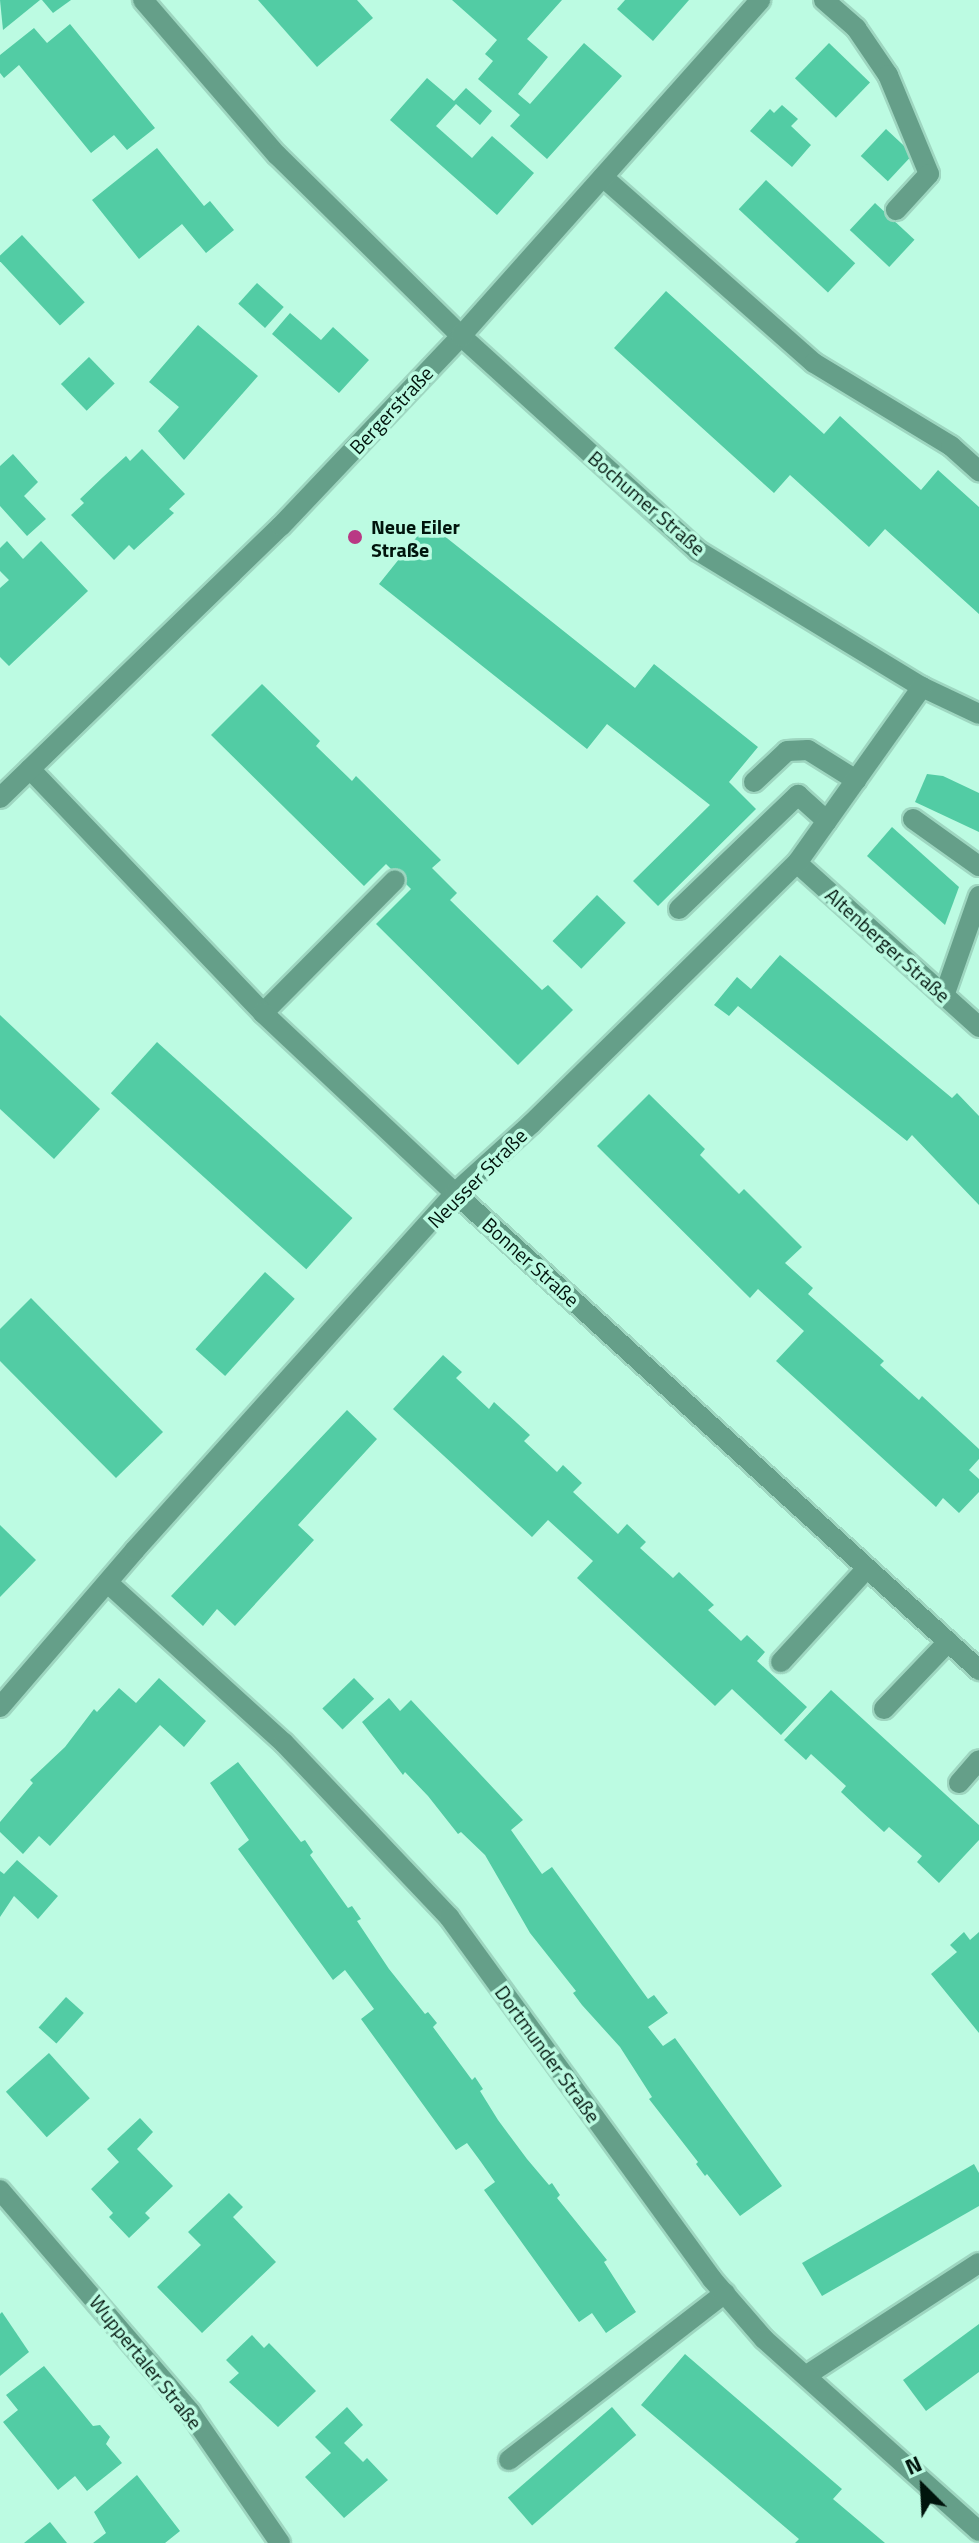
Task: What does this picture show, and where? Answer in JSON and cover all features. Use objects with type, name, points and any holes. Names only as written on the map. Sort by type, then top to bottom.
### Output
[{"type":"street","points":[[143,0],[277,155],[461,336]]},
{"type":"street","name":"Bergerstraße","points":[[0,798],[281,526],[461,336],[760,0]]},
{"type":"street","points":[[824,0],[856,28],[888,75],[929,174],[896,210]]},
{"type":"street","points":[[603,177],[814,363],[951,446],[979,471]]},
{"type":"street","name":"Bochumer Straße","points":[[461,336],[698,551],[922,687],[979,714]]},
{"type":"street","name":"Neusser Straße","points":[[0,1707],[455,1193],[797,863],[922,687]]},
{"type":"street","points":[[754,782],[787,751],[808,750],[856,780]]},
{"type":"street","name":"Bonner Straße","points":[[30,769],[263,1013],[455,1193],[979,1670]]},
{"type":"street","points":[[679,909],[798,795],[827,821]]},
{"type":"street","points":[[913,819],[979,866]]},
{"type":"street","name":"Altenberger Straße","points":[[797,863],[979,1027]]},
{"type":"street","points":[[263,1013],[395,880]]},
{"type":"street","points":[[944,996],[979,896]]},
{"type":"street","points":[[781,1662],[867,1568]]},
{"type":"street","name":"Dortmunder Straße","points":[[108,1583],[284,1743],[449,1917],[725,2293],[764,2339],[979,2531]]},
{"type":"street","points":[[884,1709],[948,1642]]},
{"type":"street","points":[[959,1783],[979,1760]]},
{"type":"street","name":"Wuppertaler Straße","points":[[0,2190],[190,2412],[280,2543]]},
{"type":"street","points":[[807,2375],[979,2263]]},
{"type":"street","points":[[509,2460],[725,2293]]},
{"type":"building","points":[[0,0],[40,0],[3,30]]},
{"type":"building","points":[[42,0],[71,0],[53,13]]},
{"type":"building","points":[[258,0],[357,0],[373,18],[317,67]]},
{"type":"building","points":[[452,0],[562,0],[527,39],[548,57],[518,94],[530,104],[584,43],[622,76],[547,159],[510,126],[520,115],[478,79],[493,61],[485,54],[497,40]]},
{"type":"building","points":[[625,0],[689,0],[653,41],[617,9]]},
{"type":"building","points":[[70,24],[155,128],[127,150],[114,135],[91,153],[19,65],[4,78],[0,73],[0,55],[34,28],[47,43]]},
{"type":"building","points":[[829,43],[870,83],[836,118],[795,78]]},
{"type":"building","points":[[427,78],[454,101],[466,88],[492,111],[480,125],[456,104],[436,126],[472,158],[492,136],[534,173],[497,215],[390,120]]},
{"type":"building","points":[[782,105],[798,119],[791,126],[811,145],[792,167],[750,131],[770,109],[774,113]]},
{"type":"building","points":[[886,129],[913,154],[888,181],[861,156]]},
{"type":"building","points":[[157,148],[204,206],[210,201],[234,230],[206,253],[182,224],[139,259],[92,200]]},
{"type":"building","points":[[766,180],[855,263],[828,292],[739,209]]},
{"type":"building","points":[[875,203],[914,240],[889,267],[850,230]]},
{"type":"building","points":[[22,235],[85,302],[60,325],[0,261],[0,256]]},
{"type":"building","points":[[257,283],[284,307],[265,328],[238,304]]},
{"type":"building","points":[[666,291],[824,434],[840,416],[921,490],[938,470],[979,507],[979,614],[885,529],[869,547],[790,475],[774,493],[614,348]]},
{"type":"building","points":[[290,313],[321,340],[333,327],[369,360],[339,393],[272,334]]},
{"type":"building","points":[[198,325],[258,376],[184,460],[158,431],[179,407],[149,382]]},
{"type":"building","points":[[89,357],[115,384],[87,411],[61,384]]},
{"type":"building","points":[[142,449],[185,494],[169,509],[174,513],[134,550],[129,545],[114,560],[71,515],[84,503],[80,499],[103,477],[126,456],[130,461]]},
{"type":"building","points":[[13,454],[38,482],[24,496],[46,519],[27,536],[0,506],[0,466]]},
{"type":"building","points":[[428,523],[635,688],[654,664],[758,747],[729,782],[756,809],[658,906],[633,881],[710,805],[607,724],[587,749],[379,584]]},
{"type":"building","points":[[7,541],[23,559],[41,541],[88,591],[9,666],[0,657],[0,588],[9,580],[0,571],[0,548]]},
{"type":"building","points":[[262,684],[320,741],[316,746],[352,781],[356,776],[441,860],[432,868],[457,893],[450,900],[542,990],[548,985],[573,1010],[518,1065],[376,924],[411,889],[386,864],[364,886],[211,735]]},
{"type":"building","points":[[927,774],[943,776],[979,793],[979,832],[915,802]]},
{"type":"building","points":[[892,827],[959,887],[945,925],[867,856]]},
{"type":"building","points":[[597,895],[626,923],[581,969],[553,941]]},
{"type":"building","points":[[780,955],[952,1098],[957,1093],[979,1116],[979,1205],[912,1135],[907,1141],[738,1006],[729,1016],[714,1005],[737,977],[751,989]]},
{"type":"building","points":[[0,1015],[100,1109],[54,1159],[0,1109]]},
{"type":"building","points":[[157,1042],[352,1218],[306,1269],[111,1093]]},
{"type":"building","points":[[649,1094],[705,1149],[700,1155],[739,1194],[744,1189],[802,1247],[785,1263],[813,1288],[808,1294],[884,1361],[880,1365],[919,1400],[922,1396],[979,1449],[979,1459],[969,1470],[979,1479],[979,1492],[959,1513],[943,1498],[936,1507],[776,1361],[804,1331],[758,1289],[750,1298],[597,1146]]},
{"type":"building","points":[[265,1272],[295,1299],[225,1376],[195,1349]]},
{"type":"building","points":[[31,1298],[163,1432],[116,1478],[0,1361],[0,1329]]},
{"type":"building","points":[[443,1355],[462,1372],[456,1378],[489,1409],[494,1402],[530,1435],[524,1441],[557,1472],[563,1465],[582,1483],[573,1492],[618,1534],[627,1524],[646,1542],[640,1548],[673,1578],[679,1572],[714,1605],[708,1610],[741,1641],[747,1635],[765,1652],[757,1661],[807,1707],[781,1735],[732,1689],[715,1706],[577,1578],[593,1561],[548,1520],[532,1537],[393,1409]]},
{"type":"building","points":[[347,1410],[377,1439],[298,1525],[314,1540],[235,1626],[217,1609],[203,1626],[171,1596]]},
{"type":"building","points":[[0,1525],[36,1560],[0,1597]]},
{"type":"building","points":[[159,1678],[206,1721],[184,1747],[160,1725],[50,1846],[39,1836],[23,1854],[0,1832],[0,1822],[33,1783],[30,1780],[65,1747],[94,1709],[97,1712],[119,1688],[136,1703]]},
{"type":"building","points":[[354,1678],[374,1699],[342,1729],[322,1709]]},
{"type":"building","points":[[831,1690],[979,1825],[979,1840],[939,1883],[917,1862],[922,1856],[889,1827],[884,1832],[861,1811],[841,1792],[846,1786],[811,1754],[806,1760],[784,1740]]},
{"type":"building","points":[[389,1698],[400,1711],[411,1700],[523,1820],[511,1830],[542,1874],[552,1867],[648,1999],[654,1995],[668,2013],[648,2027],[663,2046],[675,2038],[782,2186],[740,2216],[707,2174],[705,2176],[696,2164],[698,2162],[649,2099],[652,2097],[620,2047],[582,2005],[573,1993],[576,1991],[530,1933],[485,1855],[461,1832],[458,1834],[428,1796],[405,1772],[403,1775],[362,1722]]},
{"type":"building","points":[[238,1762],[301,1842],[305,1840],[313,1852],[310,1855],[348,1908],[352,1906],[361,1919],[357,1921],[389,1969],[425,2014],[428,2012],[437,2023],[433,2027],[472,2080],[475,2077],[498,2120],[549,2185],[552,2183],[560,2195],[557,2198],[607,2260],[604,2262],[636,2312],[606,2333],[592,2313],[579,2322],[484,2190],[495,2182],[481,2162],[467,2143],[456,2150],[361,2019],[374,2009],[345,1970],[333,1980],[238,1849],[249,1840],[210,1783]]},
{"type":"building","points":[[17,1860],[58,1896],[38,1919],[14,1896],[0,1917],[0,1871],[4,1874]]},
{"type":"building","points":[[964,1932],[970,1940],[979,1932],[979,2033],[931,1974],[957,1952],[950,1945]]},
{"type":"building","points":[[66,1997],[84,2013],[56,2044],[39,2027]]},
{"type":"building","points":[[49,2053],[90,2098],[47,2137],[6,2092]]},
{"type":"building","points":[[140,2118],[153,2132],[137,2149],[173,2186],[145,2213],[150,2218],[129,2238],[109,2217],[113,2213],[91,2189],[119,2162],[107,2149]]},
{"type":"building","points":[[974,2164],[979,2173],[979,2206],[822,2296],[802,2263]]},
{"type":"building","points":[[229,2193],[243,2207],[233,2217],[276,2262],[202,2333],[157,2287],[201,2245],[188,2232]]},
{"type":"building","points":[[2,2312],[29,2352],[0,2376],[0,2314]]},
{"type":"building","points":[[979,2324],[979,2372],[926,2411],[903,2380]]},
{"type":"building","points":[[252,2335],[264,2348],[269,2343],[316,2391],[278,2427],[229,2382],[239,2373],[226,2360]]},
{"type":"building","points":[[685,2354],[842,2489],[833,2499],[885,2543],[795,2543],[799,2539],[641,2405]]},
{"type":"building","points":[[44,2366],[93,2426],[100,2425],[110,2437],[106,2444],[122,2463],[87,2491],[75,2476],[58,2490],[3,2422],[18,2410],[6,2395]]},
{"type":"building","points":[[347,2407],[363,2425],[344,2443],[363,2462],[367,2458],[388,2480],[344,2518],[305,2477],[331,2453],[315,2437]]},
{"type":"building","points":[[612,2407],[636,2435],[532,2525],[508,2498]]},
{"type":"building","points":[[137,2475],[180,2531],[165,2543],[93,2543],[106,2533],[94,2512]]},
{"type":"building","points":[[50,2522],[67,2543],[24,2543]]},
{"type":"place","name":"Neue Eiler Straße","points":[[355,537]]}]
